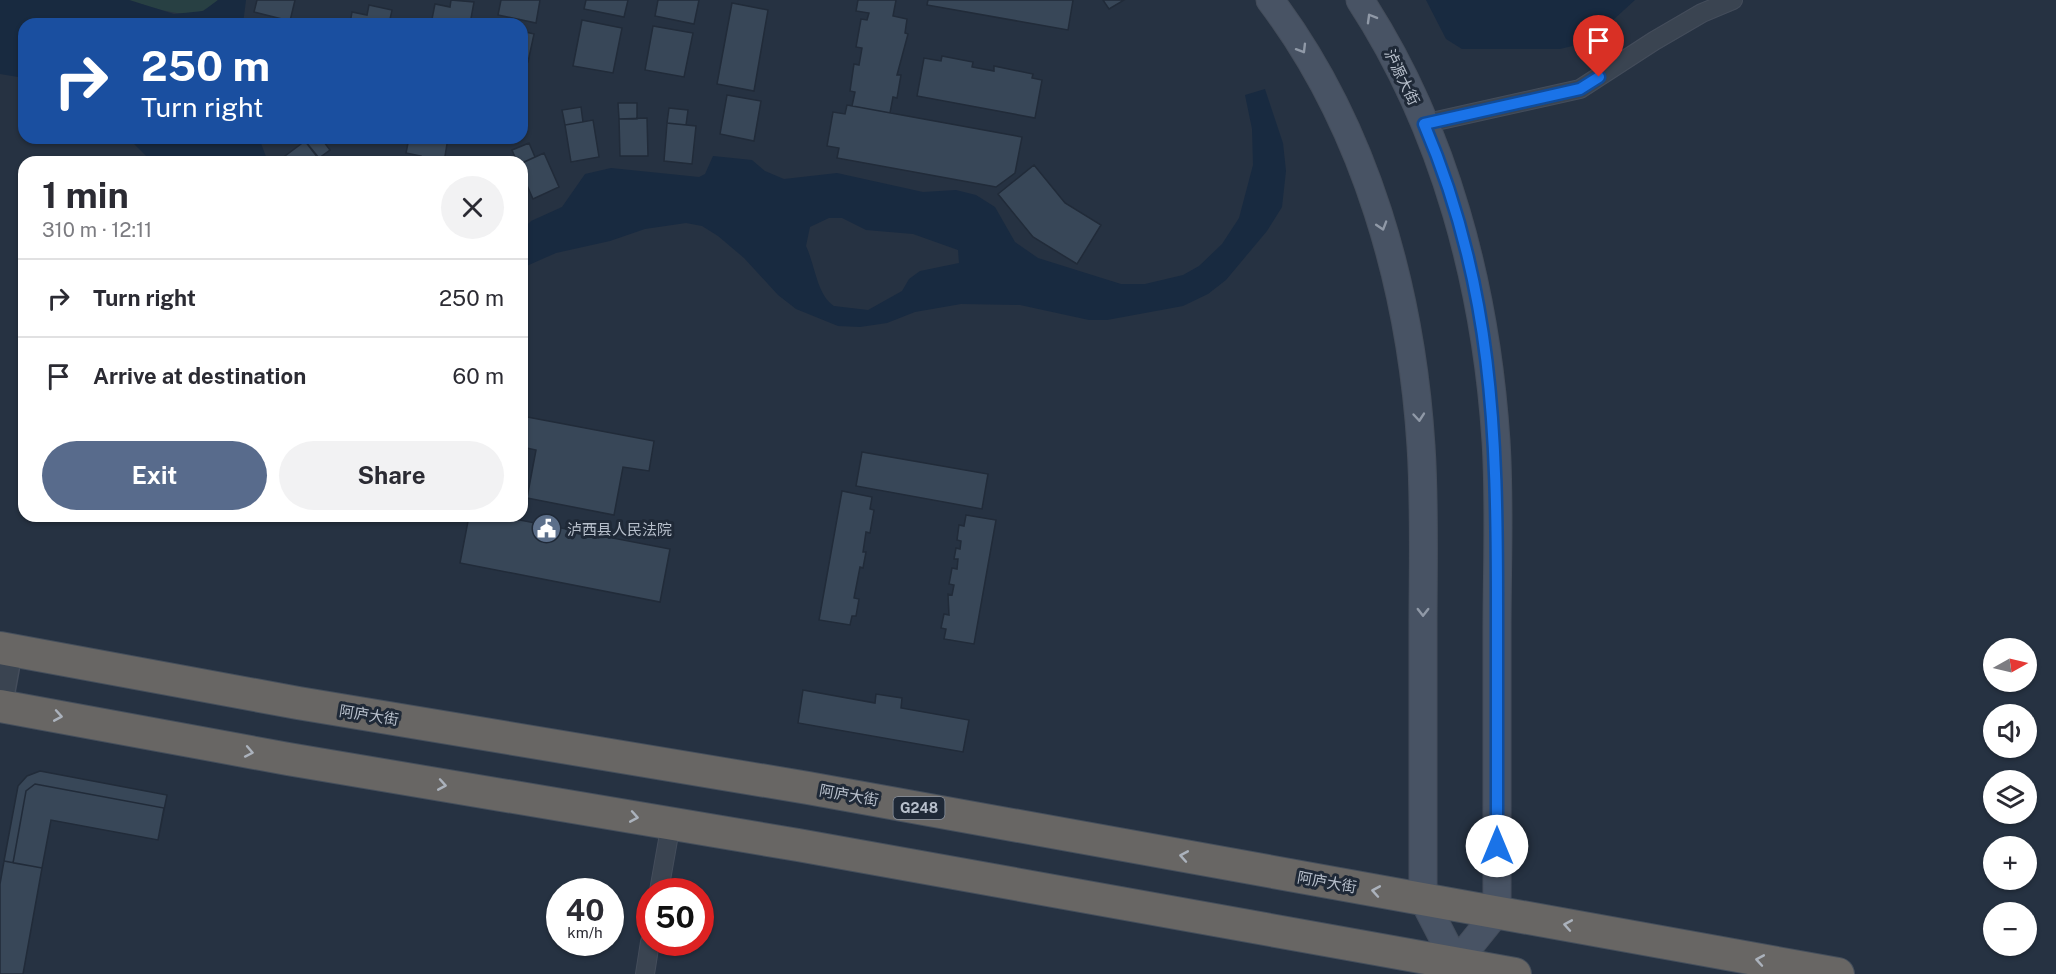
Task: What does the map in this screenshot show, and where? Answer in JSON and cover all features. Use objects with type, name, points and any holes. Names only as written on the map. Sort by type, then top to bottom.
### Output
[{"type":"highway","name":"阿庐大街","points":[[5,649],[298,703],[808,788],[1838,974]]},
{"type":"highway","points":[[0,708],[671,823],[1455,969],[1515,974]]},
{"type":"main road","points":[[1270,0],[1322,83],[1361,168],[1392,260],[1412,350],[1421,437],[1423,500],[1423,899],[1455,969],[1497,912]]},
{"type":"main road","name":"泸源大街","points":[[1360,0],[1388,48],[1424,124],[1464,240],[1485,338],[1491,388],[1497,499],[1497,912]]},
{"type":"street","points":[[1424,124],[1580,89],[1673,30],[1733,0]]},
{"type":"street","points":[[0,708],[5,649]]},
{"type":"street","points":[[661,878],[671,823]]},
{"type":"street","points":[[645,974],[648,956]]},
{"type":"green space","points":[[129,0],[218,0],[209,8],[187,14],[175,13]]},
{"type":"water","points":[[0,0],[129,0],[174,14],[203,11],[218,0],[246,0],[244,18],[18,18],[18,77],[0,74]]},
{"type":"water","points":[[1426,0],[1635,0],[1589,42],[1560,49],[1462,49],[1446,39]]},
{"type":"water","points":[[1265,89],[1283,143],[1286,171],[1282,207],[1267,231],[1226,280],[1208,294],[1183,306],[1107,320],[1089,320],[1020,305],[961,304],[915,312],[887,323],[860,327],[838,326],[796,309],[778,295],[744,258],[718,236],[702,226],[686,223],[645,229],[610,241],[556,253],[528,265],[528,224],[562,207],[585,174],[611,168],[699,177],[705,174],[713,156],[752,160],[765,171],[784,179],[837,173],[923,192],[956,190],[976,195],[995,207],[1015,242],[1038,258],[1121,284],[1145,284],[1183,275],[1199,266],[1222,244],[1239,218],[1253,165],[1252,129],[1245,95]],"holes":[[[829,218],[842,218],[866,230],[913,234],[958,250],[959,263],[920,271],[909,279],[902,291],[868,310],[834,306],[828,301],[820,287],[806,246],[810,227]]]},
{"type":"water","points":[[134,144],[261,144],[266,156],[146,156]]},
{"type":"building","points":[[257,0],[295,0],[291,18],[278,18],[254,12]]},
{"type":"building","points":[[451,0],[474,2],[471,18],[432,18],[435,4],[450,7]]},
{"type":"building","points":[[501,0],[540,0],[536,23],[528,21],[528,18],[498,15]]},
{"type":"building","points":[[586,0],[628,0],[624,17],[584,9]]},
{"type":"building","points":[[658,0],[699,0],[694,24],[655,16]]},
{"type":"building","points":[[858,0],[896,0],[893,16],[907,19],[905,33],[908,34],[897,75],[901,75],[897,98],[893,97],[890,113],[852,106],[855,92],[850,91],[854,64],[859,65],[862,48],[856,47],[861,19],[867,20],[869,13],[856,11]]},
{"type":"building","points":[[928,0],[1073,0],[1068,30],[927,5]]},
{"type":"building","points":[[1103,0],[1124,0],[1109,9]]},
{"type":"building","points":[[732,3],[768,10],[754,91],[717,84]]},
{"type":"building","points":[[369,5],[392,10],[390,18],[351,18],[352,12],[367,15]]},
{"type":"building","points":[[582,20],[622,28],[613,73],[573,66]]},
{"type":"building","points":[[653,26],[693,33],[684,77],[645,70]]},
{"type":"building","points":[[528,32],[534,34],[528,62]]},
{"type":"building","points":[[942,56],[973,62],[972,67],[994,71],[994,66],[1033,74],[1032,78],[1042,80],[1035,118],[917,96],[924,58],[941,61]]},
{"type":"building","points":[[727,95],[761,101],[754,141],[720,134]]},
{"type":"building","points":[[618,103],[637,103],[637,119],[619,119]]},
{"type":"building","points":[[847,105],[1022,137],[1015,173],[996,187],[837,158],[839,148],[827,146],[833,112],[845,114]]},
{"type":"building","points":[[581,107],[583,122],[565,125],[562,110]]},
{"type":"building","points":[[669,108],[688,110],[686,125],[667,123]]},
{"type":"building","points":[[647,118],[648,156],[620,156],[619,119]]},
{"type":"building","points":[[593,120],[599,157],[571,162],[565,125]]},
{"type":"building","points":[[667,123],[696,126],[692,164],[664,161]]},
{"type":"building","points":[[528,143],[535,157],[528,160],[528,156],[514,156],[512,150]]},
{"type":"building","points":[[301,144],[307,144],[316,156],[285,156]]},
{"type":"building","points":[[307,144],[326,144],[330,150],[322,156],[317,156]]},
{"type":"building","points":[[408,144],[447,144],[445,156],[421,156],[406,153]]},
{"type":"building","points":[[544,153],[559,187],[533,199],[528,188],[528,160]]},
{"type":"building","points":[[1034,165],[1065,203],[1101,225],[1077,264],[1033,237],[998,194]]},
{"type":"building","points":[[528,417],[654,441],[649,471],[623,467],[614,515],[528,498],[536,450],[528,448]]},
{"type":"building","points":[[862,452],[988,474],[982,509],[856,486]]},
{"type":"building","points":[[842,491],[872,497],[870,509],[874,510],[870,533],[866,532],[863,552],[866,552],[863,568],[860,567],[854,598],[859,599],[856,616],[852,616],[850,625],[819,620]]},
{"type":"building","points":[[966,515],[996,520],[974,644],[944,639],[946,629],[941,628],[944,614],[949,615],[948,594],[952,595],[954,585],[949,584],[952,568],[957,569],[958,559],[954,559],[956,548],[960,549],[961,541],[957,540],[959,525],[964,526]]},
{"type":"building","points":[[468,522],[528,522],[670,549],[660,602],[460,563]]},
{"type":"building","points":[[803,690],[875,703],[876,694],[902,698],[901,708],[969,720],[963,752],[798,723]]},
{"type":"building","points":[[40,771],[167,795],[158,840],[51,820],[42,868],[4,861],[18,786],[27,776]]},
{"type":"building","points":[[35,784],[164,808],[158,840],[51,820],[42,868],[13,863],[26,791]]},
{"type":"building","points":[[4,861],[42,868],[23,974],[0,974],[0,884]]},
{"type":"place","name":"泸西县人民法院","points":[[546,529]]},
{"type":"route","points":[[1497,846],[1497,499],[1496,443],[1491,388],[1485,338],[1464,240],[1424,124],[1580,89],[1599,77]]}]
